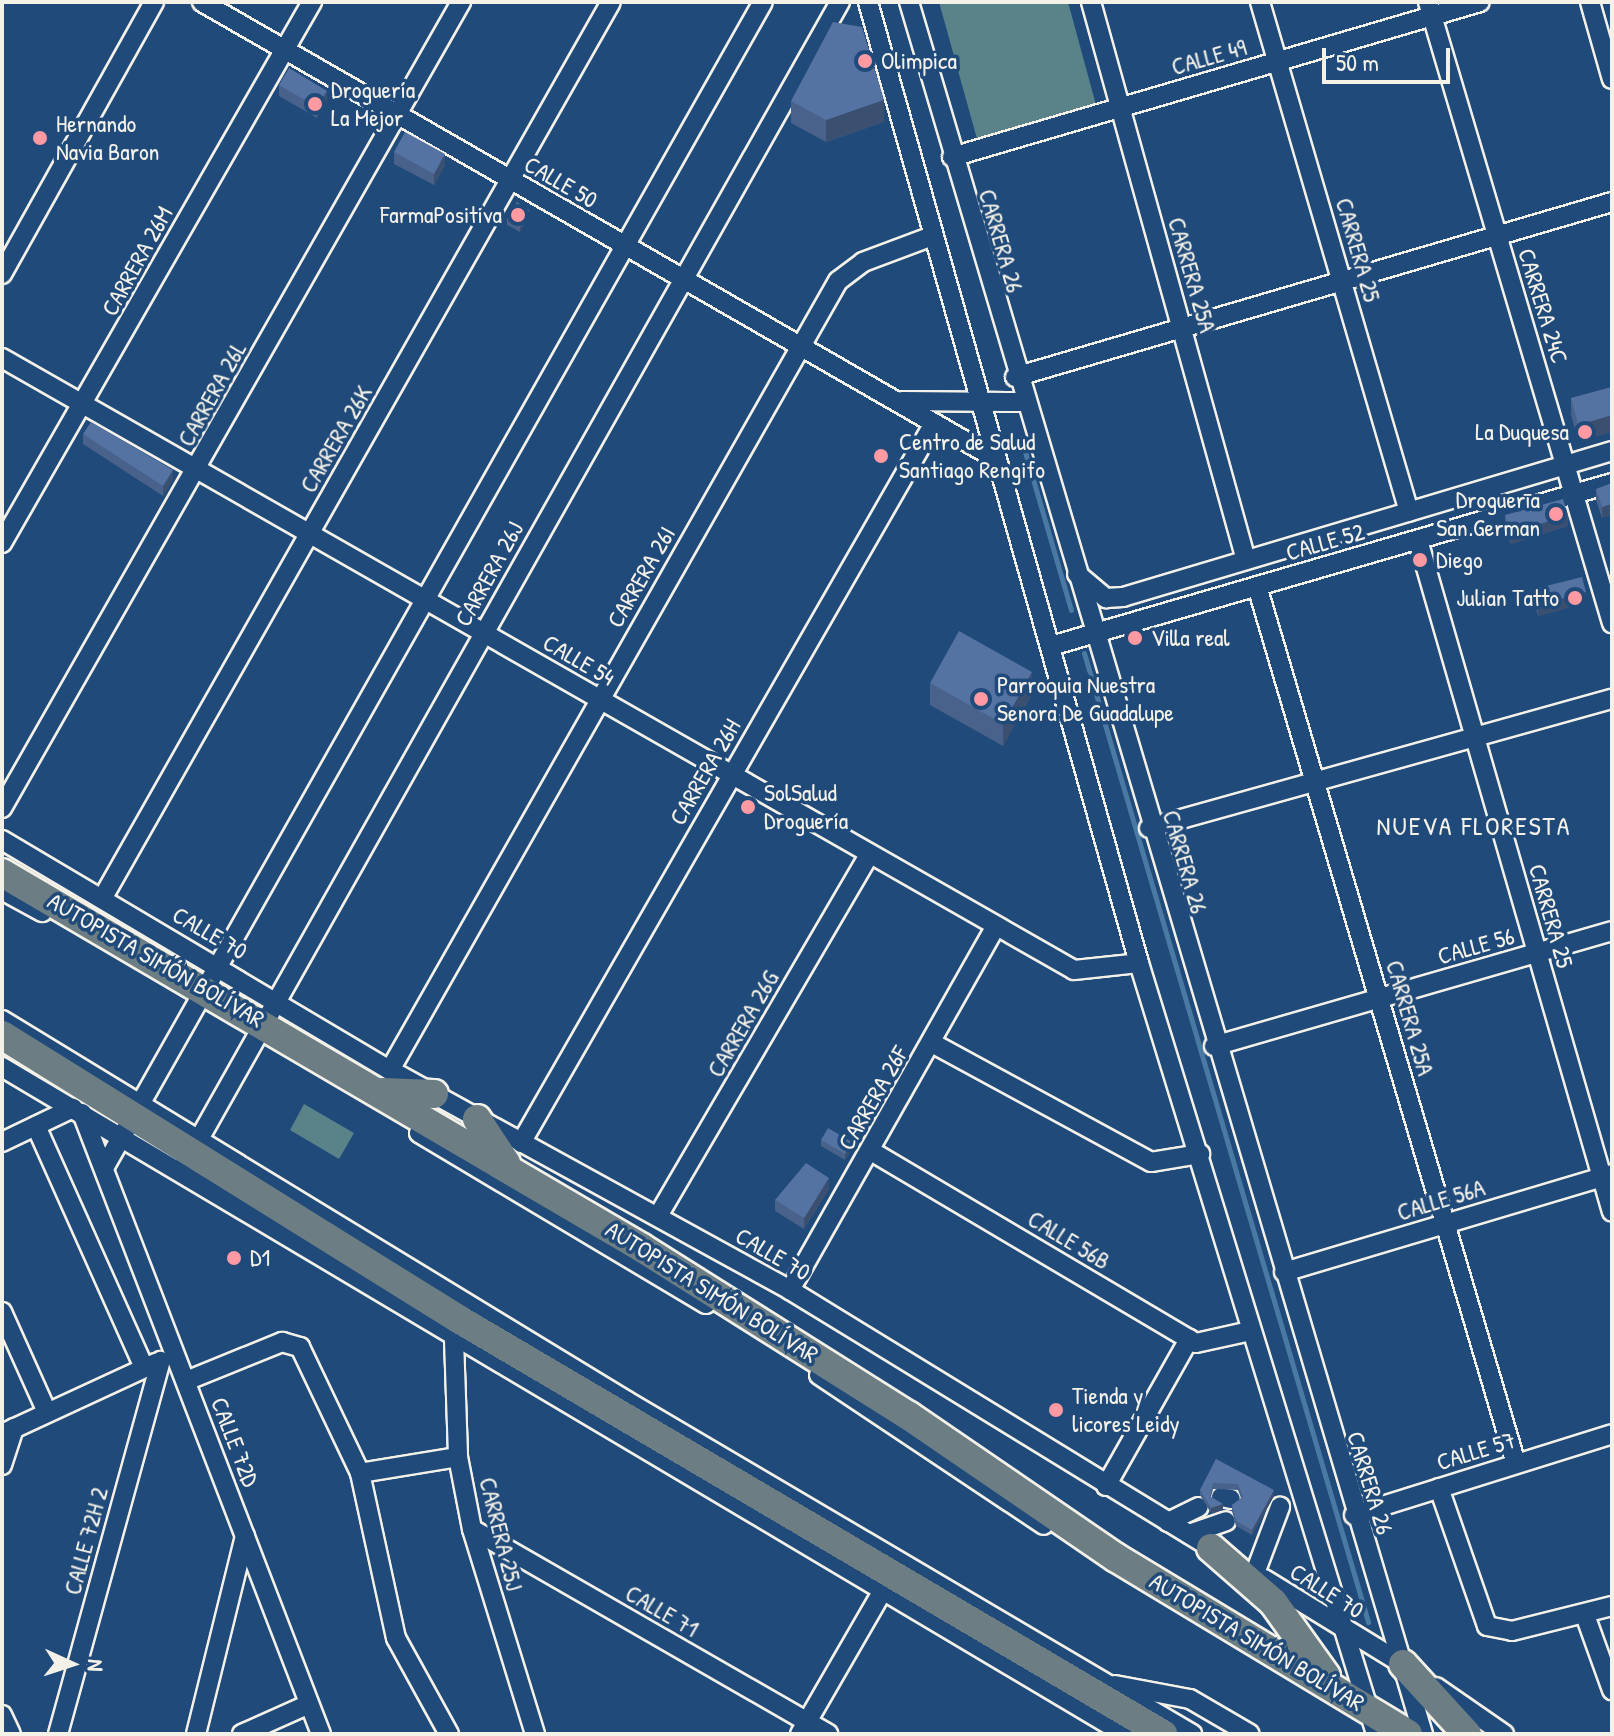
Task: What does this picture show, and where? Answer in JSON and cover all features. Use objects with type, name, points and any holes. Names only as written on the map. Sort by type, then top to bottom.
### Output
[{"type":"highway","name":"AUTOPISTA SIMÓN BOLÍVAR","points":[[2,873],[383,1081],[511,1170],[909,1416],[1115,1557],[1334,1686],[1377,1727],[1408,1734]]},
{"type":"highway","points":[[2,1035],[616,1420],[1163,1734]]},
{"type":"highway","points":[[383,1081],[434,1094]]},
{"type":"highway","points":[[477,1119],[511,1170]]},
{"type":"highway","points":[[1200,1541],[1273,1602],[1334,1686]]},
{"type":"highway","points":[[1403,1664],[1467,1734]]},
{"type":"street","points":[[2,274],[154,2]]},
{"type":"street","name":"CALLE 50","points":[[202,2],[800,349],[899,401],[933,425],[993,457]]},
{"type":"street","name":"CARRERA 26M","points":[[2,543],[312,2]]},
{"type":"street","name":"CARRERA 26L","points":[[2,808],[461,2]]},
{"type":"street","name":"CARRERA 26K","points":[[102,899],[611,2]]},
{"type":"street","name":"CARRERA 26J","points":[[132,1116],[763,2]]},
{"type":"street","name":"CARRERA 26J","points":[[191,1152],[264,1016],[840,2]]},
{"type":"street","points":[[868,2],[930,237],[1051,646],[1139,963],[1200,1154],[1250,1331],[1343,1631],[1377,1727]]},
{"type":"street","name":"CARRERA 26","points":[[909,2],[1022,402],[1094,634],[1354,1515],[1423,1734]]},
{"type":"street","name":"CARRERA 25A","points":[[1091,2],[1246,560]]},
{"type":"street","name":"CARRERA 25","points":[[1260,2],[1409,512]]},
{"type":"street","name":"CALLE 49","points":[[952,157],[1278,62],[1430,9],[1480,2]]},
{"type":"street","points":[[1590,2],[1612,79]]},
{"type":"street","name":"CARRERA 24C","points":[[1430,9],[1612,623]]},
{"type":"street","points":[[1015,377],[1612,202]]},
{"type":"street","name":"CARRERA 26I","points":[[383,1081],[846,273],[930,237]]},
{"type":"street","name":"CALLE 54","points":[[2,358],[995,927],[1085,973],[1139,963]]},
{"type":"street","name":"CALLE 50","points":[[899,401],[978,406],[1022,402]]},
{"type":"street","name":"CARRERA 26H","points":[[521,1143],[933,425]]},
{"type":"street","name":"CALLE 52","points":[[1076,574],[1106,598],[1123,597],[1612,451]]},
{"type":"street","name":"CALLE 52","points":[[1051,646],[1612,483]]},
{"type":"street","name":"CARRERA 25","points":[[1418,540],[1537,954],[1607,1175],[1612,1212]]},
{"type":"street","name":"CARRERA 25A","points":[[1257,586],[1516,1464]]},
{"type":"street","points":[[1149,828],[1612,699]]},
{"type":"street","name":"CALLE 70","points":[[2,840],[102,899],[208,984]]},
{"type":"street","name":"CARRERA 26G","points":[[658,1216],[869,855]]},
{"type":"street","points":[[2,890],[208,984]]},
{"type":"street","name":"CARRERA 26F","points":[[790,1290],[995,927]]},
{"type":"street","name":"CALLE 56","points":[[1214,1046],[1612,931]]},
{"type":"street","points":[[264,1016],[762,1338],[1109,1569],[1377,1727]]},
{"type":"street","points":[[2,1020],[132,1116]]},
{"type":"street","points":[[932,1043],[1151,1162],[1200,1154]]},
{"type":"street","points":[[2,1067],[10,1081],[78,1111],[132,1116]]},
{"type":"street","name":"CALLE 70","points":[[434,1094],[790,1290],[1106,1486],[1255,1573],[1343,1631],[1403,1664],[1504,1734]]},
{"type":"street","points":[[2,1142],[78,1111]]},
{"type":"street","name":"CALLE 72D","points":[[78,1111],[104,1168],[160,1361],[186,1381],[321,1734]]},
{"type":"street","points":[[104,1168],[132,1116]]},
{"type":"street","points":[[2,1465],[8,1431],[160,1361],[36,1126]]},
{"type":"street","name":"CALLE 56B","points":[[871,1151],[1189,1339]]},
{"type":"street","points":[[191,1152],[454,1340],[616,1420],[882,1592],[1125,1734]]},
{"type":"street","points":[[191,1152],[1192,1734]]},
{"type":"street","name":"CALLE 56A","points":[[1284,1272],[1607,1175]]},
{"type":"street","points":[[2,1312],[47,1412]]},
{"type":"street","points":[[1106,1486],[1189,1339],[1205,1343],[1250,1331]]},
{"type":"street","points":[[186,1381],[290,1340],[300,1347],[360,1473],[396,1638],[449,1734]]},
{"type":"street","name":"CARRERA 25J","points":[[454,1340],[458,1457],[472,1529],[535,1734]]},
{"type":"street","name":"CALLE 72H 2","points":[[58,1734],[160,1361]]},
{"type":"street","name":"CALLE 57","points":[[1354,1515],[1612,1434]]},
{"type":"street","points":[[360,1473],[458,1457]]},
{"type":"street","points":[[1439,1488],[1487,1626],[1512,1631],[1612,1606]]},
{"type":"street","points":[[1255,1573],[1272,1511],[1301,1494]]},
{"type":"street","points":[[1168,1522],[1199,1507]]},
{"type":"street","points":[[1200,1541],[1226,1521]]},
{"type":"street","name":"CALLE 71","points":[[472,1529],[804,1728],[828,1734]]},
{"type":"street","points":[[196,1734],[245,1536]]},
{"type":"street","points":[[804,1728],[882,1592]]},
{"type":"street","points":[[1585,1615],[1612,1690]]},
{"type":"street","points":[[1108,1684],[1190,1699],[1250,1734]]},
{"type":"street","points":[[242,1734],[309,1704]]},
{"type":"street","points":[[2,1715],[11,1734]]},
{"type":"green space","points":[[939,2],[1068,2],[1096,105],[977,139]]},
{"type":"green space","points":[[304,1104],[354,1133],[339,1159],[290,1130]]},
{"type":"building","name":"Olimpica","points":[[833,22],[862,27],[884,100],[826,120],[791,101]]},
{"type":"building","points":[[289,68],[327,91],[317,107],[279,85]]},
{"type":"building","points":[[405,132],[445,154],[434,174],[394,152]]},
{"type":"building","points":[[517,202],[529,210],[520,227],[507,219]]},
{"type":"building","points":[[1612,387],[1612,415],[1578,425],[1571,398]]},
{"type":"building","points":[[91,422],[173,470],[163,486],[83,434]]},
{"type":"building","points":[[1612,483],[1612,504],[1602,507],[1596,489]]},
{"type":"building","points":[[1563,499],[1568,515],[1511,533],[1505,515]]},
{"type":"building","points":[[1582,577],[1586,592],[1538,605],[1534,589]]},
{"type":"building","points":[[959,631],[1032,672],[1003,724],[930,683]]},
{"type":"building","points":[[828,1128],[852,1142],[845,1154],[821,1140]]},
{"type":"building","points":[[806,1163],[829,1178],[804,1218],[775,1200]]},
{"type":"building","points":[[1216,1459],[1274,1490],[1252,1530],[1236,1521],[1232,1505],[1243,1497],[1238,1484],[1213,1483],[1210,1496],[1223,1504],[1211,1508],[1200,1490]]},
{"type":"waterway","points":[[1021,438],[1071,610]]},
{"type":"waterway","points":[[1084,653],[1368,1622]]},
{"type":"place","name":"Olimpica","points":[[865,61]]},
{"type":"place","name":"Droguería La Mejor","points":[[315,104]]},
{"type":"place","name":"Hernando Navia Baron","points":[[40,138]]},
{"type":"place","name":"FarmaPositiva","points":[[518,215]]},
{"type":"place","name":"La Duquesa","points":[[1585,432]]},
{"type":"place","name":"Centro de Salud Santiago Rengifo","points":[[881,456]]},
{"type":"place","name":"Droguerīa San German","points":[[1556,514]]},
{"type":"place","name":"Diego","points":[[1420,560]]},
{"type":"place","name":"Julian Tatto","points":[[1575,598]]},
{"type":"place","name":"Villa real","points":[[1135,638]]},
{"type":"place","name":"Parroquia Nuestra Senora De Guadalupe","points":[[981,699]]},
{"type":"place","name":"SolSalud Droguería","points":[[748,807]]},
{"type":"place","name":"D1","points":[[234,1258]]},
{"type":"place","name":"Tienda y licores Leidy","points":[[1056,1410]]},
{"type":"district","name":"NUEVA FLORESTA","points":[[1474,826]]}]
